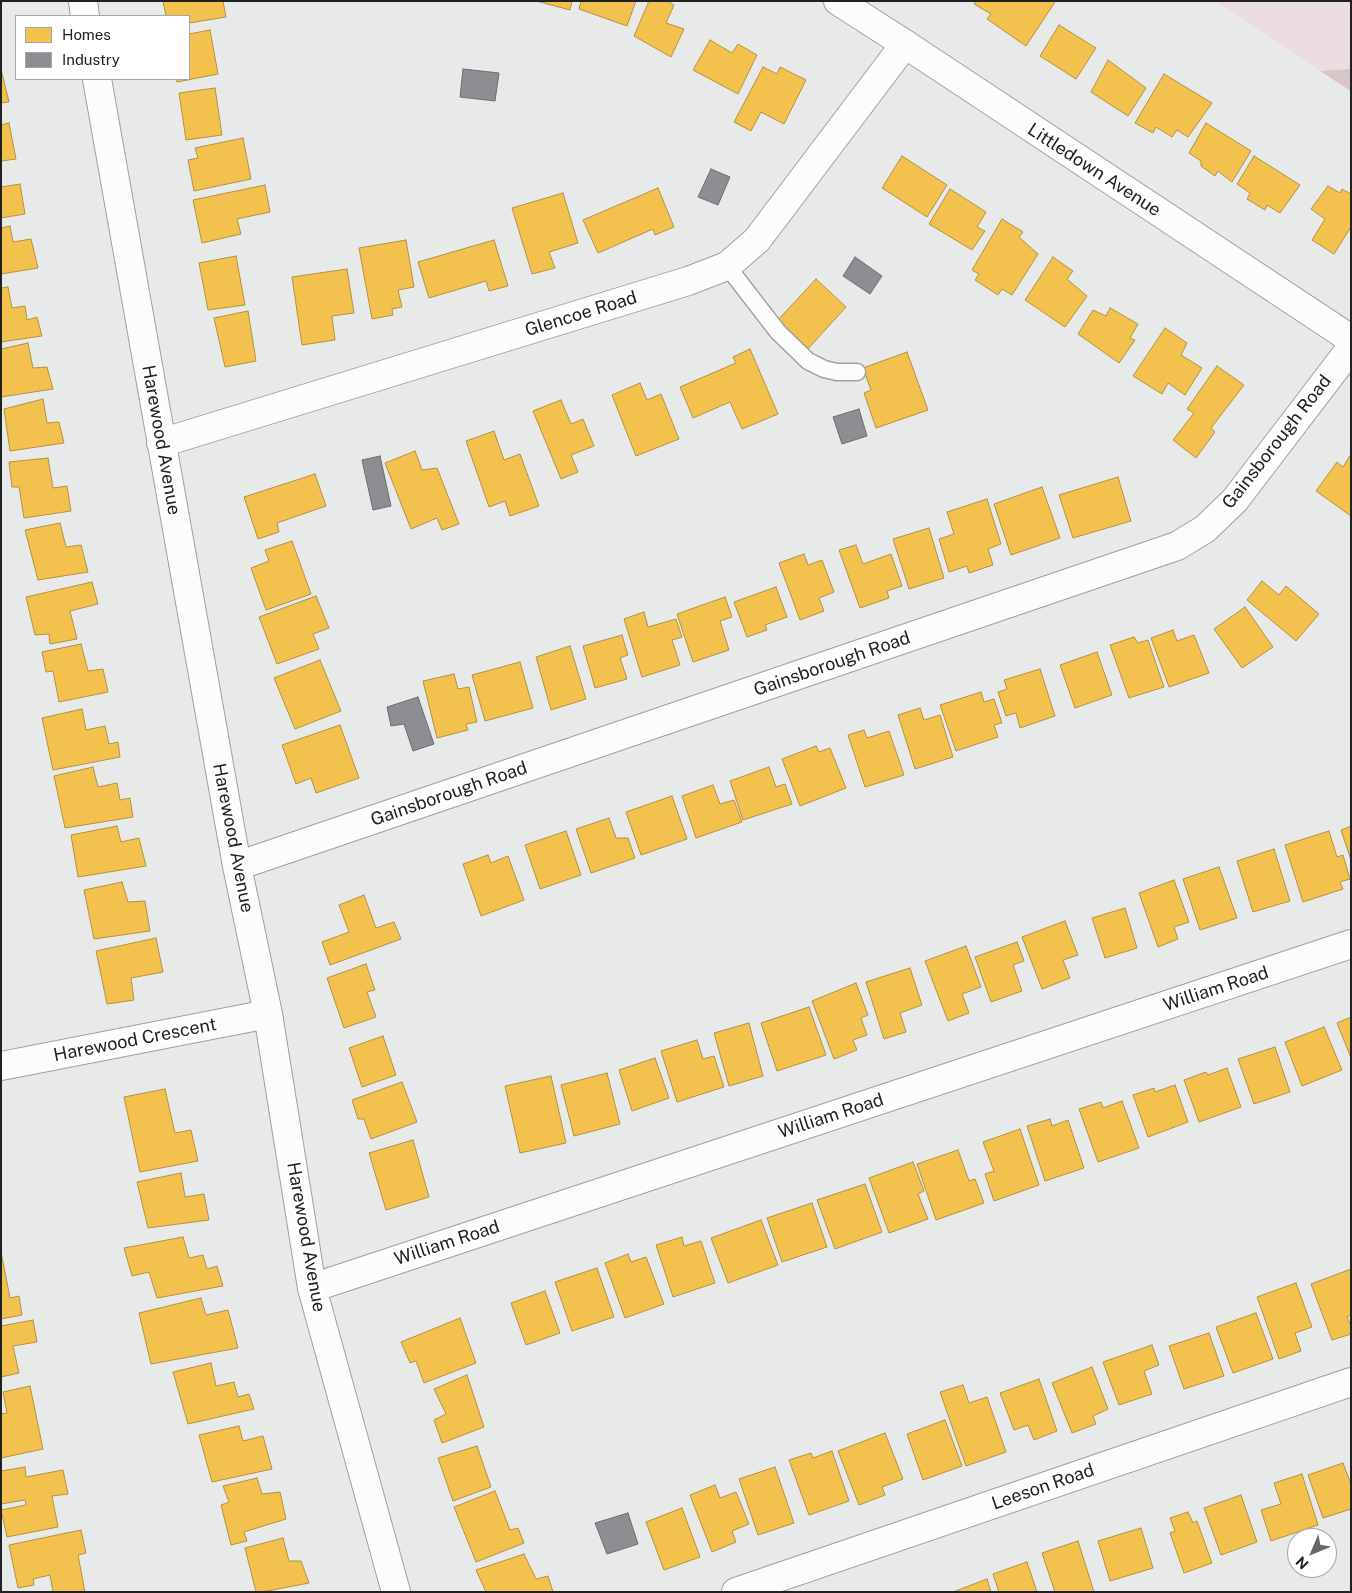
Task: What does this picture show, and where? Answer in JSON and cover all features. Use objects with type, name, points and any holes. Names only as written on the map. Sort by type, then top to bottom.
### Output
[{"type":"street","points":[[83,1],[85,15]]},
{"type":"street","name":"Littledown Avenue","points":[[838,1],[1351,339]]},
{"type":"street","name":"Glencoe Road","points":[[161,443],[678,284],[726,266],[757,240],[905,44]]},
{"type":"street","name":"Harewood Avenue","points":[[96,80],[237,866],[268,1014],[312,1288],[396,1592]]},
{"type":"street","name":"Gainsborough Road","points":[[237,866],[1177,546],[1205,529],[1235,500],[1351,348]]},
{"type":"street","name":"William Road","points":[[312,1288],[1351,944]]},
{"type":"street","name":"Harewood Crescent","points":[[1,1066],[268,1014]]},
{"type":"street","name":"Leeson Road","points":[[736,1592],[1351,1382]]},
{"type":"lane","points":[[726,266],[778,332],[808,361],[830,371],[857,372]]},
{"type":"shaded area","points":[[1215,1],[1351,1],[1351,91],[1320,71]]},
{"type":"shaded area","points":[[1351,69],[1351,91],[1320,71]]},
{"type":"building: Homes","points":[[163,1],[223,1],[226,17],[190,23],[190,15],[166,15]]},
{"type":"building: Homes","points":[[536,1],[572,1],[570,10]]},
{"type":"building: Homes","points":[[581,1],[636,1],[627,26],[579,9]]},
{"type":"building: Homes","points":[[649,1],[667,1],[674,5],[666,23],[684,29],[671,57],[634,36]]},
{"type":"building: Homes","points":[[976,1],[1055,2],[1026,46],[987,19],[991,14],[974,4]]},
{"type":"building: Homes","points":[[1059,25],[1096,48],[1076,79],[1040,56]]},
{"type":"building: Homes","points":[[210,30],[218,74],[190,79],[190,34]]},
{"type":"building: Homes","points":[[710,40],[732,53],[738,44],[757,55],[738,94],[693,70]]},
{"type":"building: Homes","points":[[1108,60],[1146,88],[1128,116],[1091,92]]},
{"type":"building: Homes","points":[[763,67],[777,74],[780,67],[806,80],[784,124],[761,112],[751,131],[734,122]]},
{"type":"building: Homes","points":[[1,69],[9,102],[1,103]]},
{"type":"building: Homes","points":[[1164,74],[1212,103],[1188,137],[1177,130],[1172,137],[1156,127],[1153,133],[1135,123]]},
{"type":"building: Homes","points":[[215,88],[222,135],[186,140],[179,93]]},
{"type":"building: Homes","points":[[9,123],[16,159],[1,161],[1,125]]},
{"type":"building: Homes","points":[[1206,123],[1251,151],[1232,182],[1218,171],[1215,176],[1201,166],[1201,161],[1189,153]]},
{"type":"building: Homes","points":[[243,138],[251,179],[194,191],[188,160],[198,158],[195,148]]},
{"type":"building: Homes","points":[[902,156],[947,185],[927,217],[882,188]]},
{"type":"building: Homes","points":[[1254,156],[1300,185],[1280,213],[1267,205],[1265,210],[1247,199],[1250,193],[1237,184]]},
{"type":"building: Homes","points":[[20,184],[25,214],[1,218],[1,187]]},
{"type":"building: Homes","points":[[265,185],[270,212],[237,219],[241,234],[202,243],[193,200]]},
{"type":"building: Homes","points":[[1328,186],[1340,193],[1342,189],[1351,194],[1351,227],[1334,254],[1312,240],[1325,219],[1311,209]]},
{"type":"building: Homes","points":[[658,188],[674,227],[655,235],[653,229],[598,253],[583,220]]},
{"type":"building: Homes","points":[[950,189],[986,212],[977,227],[985,231],[972,250],[929,224]]},
{"type":"building: Homes","points":[[563,193],[578,243],[549,252],[555,268],[532,274],[512,208]]},
{"type":"building: Homes","points":[[1002,219],[1023,232],[1019,237],[1038,254],[1012,295],[1002,289],[998,295],[975,280],[979,274],[972,270]]},
{"type":"building: Homes","points":[[10,226],[13,242],[31,239],[38,268],[1,274],[1,228]]},
{"type":"building: Homes","points":[[406,240],[414,287],[398,290],[402,307],[392,309],[393,315],[372,319],[359,248]]},
{"type":"building: Homes","points":[[494,240],[508,286],[489,291],[486,281],[429,298],[418,262]]},
{"type":"building: Homes","points":[[236,256],[245,305],[208,310],[199,263]]},
{"type":"building: Homes","points":[[1053,257],[1073,271],[1067,279],[1087,296],[1065,327],[1025,300]]},
{"type":"building: Homes","points":[[347,269],[354,313],[332,316],[335,340],[302,345],[292,277]]},
{"type":"building: Homes","points":[[816,279],[846,307],[806,351],[776,322]]},
{"type":"building: Homes","points":[[8,287],[12,308],[25,306],[27,320],[37,317],[42,336],[1,342],[1,288]]},
{"type":"building: Homes","points":[[1110,308],[1138,324],[1130,338],[1135,340],[1119,363],[1078,334],[1093,310],[1106,316]]},
{"type":"building: Homes","points":[[248,311],[256,361],[225,367],[214,318]]},
{"type":"building: Homes","points":[[1165,328],[1187,343],[1181,355],[1202,368],[1185,395],[1168,383],[1162,394],[1133,376]]},
{"type":"building: Homes","points":[[28,343],[33,368],[47,367],[53,389],[1,397],[1,349]]},
{"type":"building: Homes","points":[[750,349],[778,414],[742,429],[730,402],[693,418],[680,387],[736,363],[733,357]]},
{"type":"building: Homes","points":[[907,352],[928,410],[876,428],[864,393],[871,390],[863,368]]},
{"type":"building: Homes","points":[[1217,366],[1244,385],[1211,428],[1215,432],[1196,458],[1173,440],[1194,413],[1187,409]]},
{"type":"building: Homes","points":[[640,383],[647,400],[661,394],[679,439],[636,456],[612,395]]},
{"type":"building: Homes","points":[[43,399],[47,423],[59,422],[64,443],[10,451],[4,409]]},
{"type":"building: Homes","points":[[561,400],[571,424],[583,419],[594,446],[571,455],[578,472],[561,479],[533,411]]},
{"type":"building: Homes","points":[[494,431],[504,460],[520,454],[539,506],[510,516],[505,501],[489,507],[466,441]]},
{"type":"building: Homes","points":[[415,451],[422,470],[437,468],[459,524],[442,530],[437,518],[411,529],[385,463]]},
{"type":"building: Homes","points":[[1351,454],[1351,516],[1316,491],[1337,462],[1343,467]]},
{"type":"building: Homes","points":[[48,458],[53,488],[67,486],[71,511],[24,518],[19,487],[12,487],[9,462]]},
{"type":"building: Homes","points":[[315,474],[326,506],[277,523],[279,532],[258,539],[244,497]]},
{"type":"building: Homes","points":[[1118,477],[1131,521],[1073,538],[1059,495]]},
{"type":"building: Homes","points":[[1042,487],[1060,538],[1011,555],[994,504]]},
{"type":"building: Homes","points":[[987,499],[1001,544],[988,549],[993,565],[969,573],[967,566],[949,572],[939,539],[954,534],[947,512]]},
{"type":"building: Homes","points":[[60,523],[66,547],[81,545],[88,572],[38,580],[25,530]]},
{"type":"building: Homes","points":[[929,528],[944,578],[909,589],[893,539]]},
{"type":"building: Homes","points":[[292,541],[311,594],[266,610],[251,568],[269,561],[265,550]]},
{"type":"building: Homes","points":[[856,545],[863,564],[891,554],[902,586],[887,591],[889,598],[860,608],[839,550]]},
{"type":"building: Homes","points":[[804,554],[808,565],[822,560],[834,592],[819,598],[824,611],[800,620],[779,563]]},
{"type":"building: Homes","points":[[1262,581],[1279,595],[1286,586],[1319,614],[1296,641],[1247,600]]},
{"type":"building: Homes","points":[[92,582],[98,604],[70,611],[77,639],[50,644],[49,634],[35,635],[26,597]]},
{"type":"building: Homes","points":[[776,587],[787,617],[765,625],[767,630],[747,637],[734,602]]},
{"type":"building: Homes","points":[[316,596],[329,628],[313,634],[319,649],[277,664],[259,617]]},
{"type":"building: Homes","points":[[725,597],[732,617],[720,621],[729,650],[693,662],[677,614]]},
{"type":"building: Homes","points":[[1245,607],[1273,647],[1242,668],[1214,629]]},
{"type":"building: Homes","points":[[644,612],[648,627],[676,619],[682,637],[672,640],[680,665],[642,677],[624,619]]},
{"type":"building: Homes","points":[[1173,630],[1177,641],[1194,635],[1209,673],[1169,687],[1151,638]]},
{"type":"building: Homes","points":[[622,635],[628,655],[620,658],[627,679],[595,688],[583,646]]},
{"type":"building: Homes","points":[[1134,637],[1138,643],[1148,640],[1164,687],[1129,698],[1110,645]]},
{"type":"building: Homes","points":[[81,644],[88,671],[103,669],[108,692],[59,702],[53,671],[46,672],[42,652]]},
{"type":"building: Homes","points":[[570,646],[586,699],[551,710],[536,657]]},
{"type":"building: Homes","points":[[1097,652],[1112,695],[1075,708],[1060,665]]},
{"type":"building: Homes","points":[[320,660],[341,711],[295,729],[274,678]]},
{"type":"building: Homes","points":[[520,662],[533,708],[485,721],[472,675]]},
{"type":"building: Homes","points":[[1040,669],[1055,716],[1020,728],[1016,713],[1006,716],[998,692],[1007,689],[1004,680]]},
{"type":"building: Homes","points":[[454,674],[458,689],[469,687],[477,722],[466,724],[468,730],[437,738],[423,681]]},
{"type":"building: Homes","points":[[981,692],[984,702],[994,699],[1002,723],[994,725],[998,737],[956,751],[940,705]]},
{"type":"building: Homes","points":[[920,708],[924,720],[940,715],[953,757],[915,769],[898,715]]},
{"type":"building: Homes","points":[[82,709],[86,730],[105,726],[109,744],[118,742],[120,757],[53,770],[42,718]]},
{"type":"building: Homes","points":[[340,725],[359,778],[316,793],[311,778],[296,784],[282,745]]},
{"type":"building: Homes","points":[[864,730],[867,738],[889,731],[904,775],[865,787],[848,735]]},
{"type":"building: Homes","points":[[816,746],[819,752],[830,748],[846,788],[800,806],[782,759]]},
{"type":"building: Homes","points":[[93,767],[98,787],[117,783],[120,800],[130,798],[133,817],[65,828],[54,776]]},
{"type":"building: Homes","points":[[769,767],[776,787],[785,784],[792,804],[743,820],[730,781]]},
{"type":"building: Homes","points":[[713,785],[720,804],[734,800],[742,822],[696,838],[682,796]]},
{"type":"building: Homes","points":[[672,796],[687,839],[641,855],[626,812]]},
{"type":"building: Homes","points":[[609,818],[616,838],[628,838],[635,858],[591,873],[576,829]]},
{"type":"building: Homes","points":[[117,826],[121,842],[139,838],[146,866],[78,877],[71,835]]},
{"type":"building: Homes","points":[[1351,826],[1351,860],[1341,830]]},
{"type":"building: Homes","points":[[566,831],[581,875],[540,889],[525,845]]},
{"type":"building: Homes","points":[[1329,831],[1337,857],[1343,855],[1350,879],[1340,882],[1343,889],[1303,902],[1285,845]]},
{"type":"building: Homes","points":[[1274,849],[1290,901],[1253,912],[1237,861]]},
{"type":"building: Homes","points":[[488,855],[491,863],[508,856],[524,900],[481,916],[463,864]]},
{"type":"building: Homes","points":[[1219,867],[1237,918],[1200,930],[1183,879]]},
{"type":"building: Homes","points":[[1174,880],[1189,922],[1174,927],[1178,939],[1158,947],[1139,893]]},
{"type":"building: Homes","points":[[122,882],[128,902],[145,901],[150,931],[94,939],[84,890]]},
{"type":"building: Homes","points":[[364,895],[376,928],[394,922],[401,939],[330,965],[322,942],[349,932],[339,905]]},
{"type":"building: Homes","points":[[1125,908],[1137,948],[1105,958],[1092,918]]},
{"type":"building: Homes","points":[[1065,921],[1078,955],[1063,960],[1070,978],[1042,989],[1022,937]]},
{"type":"building: Homes","points":[[156,938],[163,972],[131,978],[134,1000],[107,1004],[96,951]]},
{"type":"building: Homes","points":[[1017,942],[1024,961],[1013,965],[1022,991],[991,1002],[975,957]]},
{"type":"building: Homes","points":[[966,946],[981,987],[962,994],[969,1013],[948,1021],[925,961]]},
{"type":"building: Homes","points":[[366,964],[375,990],[367,992],[376,1017],[344,1028],[327,978]]},
{"type":"building: Homes","points":[[910,968],[922,1005],[900,1013],[906,1032],[884,1039],[866,982]]},
{"type":"building: Homes","points":[[856,983],[868,1015],[861,1018],[867,1035],[853,1040],[857,1050],[834,1059],[812,1001]]},
{"type":"building: Homes","points":[[809,1007],[826,1055],[777,1071],[761,1023]]},
{"type":"building: Homes","points":[[1351,1017],[1351,1058],[1337,1023]]},
{"type":"building: Homes","points":[[749,1023],[763,1076],[729,1086],[714,1033]]},
{"type":"building: Homes","points":[[1324,1027],[1342,1070],[1302,1086],[1285,1042]]},
{"type":"building: Homes","points":[[383,1036],[396,1075],[362,1087],[349,1048]]},
{"type":"building: Homes","points":[[697,1040],[703,1059],[714,1056],[724,1087],[677,1102],[661,1051]]},
{"type":"building: Homes","points":[[1275,1047],[1290,1092],[1254,1104],[1238,1059]]},
{"type":"building: Homes","points":[[655,1058],[669,1098],[632,1111],[619,1070]]},
{"type":"building: Homes","points":[[1227,1068],[1241,1107],[1199,1122],[1184,1080],[1206,1072],[1208,1075]]},
{"type":"building: Homes","points":[[607,1073],[620,1124],[574,1136],[561,1085]]},
{"type":"building: Homes","points":[[551,1076],[566,1143],[520,1153],[505,1086]]},
{"type":"building: Homes","points":[[402,1082],[417,1122],[371,1139],[364,1119],[358,1119],[352,1100]]},
{"type":"building: Homes","points":[[1175,1085],[1188,1122],[1148,1137],[1133,1095],[1154,1088],[1155,1092]]},
{"type":"building: Homes","points":[[165,1089],[175,1133],[191,1130],[198,1161],[140,1172],[124,1097]]},
{"type":"building: Homes","points":[[1122,1101],[1139,1148],[1098,1162],[1079,1109],[1101,1102],[1103,1108]]},
{"type":"building: Homes","points":[[1050,1119],[1052,1126],[1068,1120],[1084,1168],[1045,1181],[1027,1126]]},
{"type":"building: Homes","points":[[1020,1129],[1039,1185],[994,1201],[985,1174],[994,1171],[983,1142]]},
{"type":"building: Homes","points":[[413,1140],[429,1197],[386,1210],[369,1153]]},
{"type":"building: Homes","points":[[958,1150],[969,1181],[975,1179],[984,1203],[936,1220],[917,1164]]},
{"type":"building: Homes","points":[[913,1162],[924,1191],[918,1194],[928,1219],[889,1233],[869,1178]]},
{"type":"building: Homes","points":[[181,1173],[185,1197],[204,1194],[209,1220],[148,1228],[137,1182]]},
{"type":"building: Homes","points":[[865,1184],[882,1232],[835,1249],[817,1200]]},
{"type":"building: Homes","points":[[812,1203],[827,1247],[782,1262],[767,1218]]},
{"type":"building: Homes","points":[[761,1220],[778,1265],[728,1283],[711,1238]]},
{"type":"building: Homes","points":[[183,1237],[189,1258],[203,1255],[207,1269],[217,1266],[223,1286],[157,1298],[149,1272],[132,1276],[124,1248]]},
{"type":"building: Homes","points":[[682,1237],[684,1246],[701,1241],[715,1283],[673,1297],[656,1245]]},
{"type":"building: Homes","points":[[1,1252],[10,1298],[19,1296],[22,1315],[1,1319]]},
{"type":"building: Homes","points":[[628,1254],[631,1262],[646,1257],[664,1304],[625,1318],[605,1263]]},
{"type":"building: Homes","points":[[597,1268],[614,1317],[572,1331],[555,1282]]},
{"type":"building: Homes","points":[[1351,1269],[1351,1315],[1347,1317],[1351,1326],[1351,1334],[1332,1340],[1311,1284]]},
{"type":"building: Homes","points":[[1296,1283],[1312,1327],[1295,1333],[1301,1351],[1279,1359],[1257,1297]]},
{"type":"building: Homes","points":[[545,1291],[560,1333],[526,1345],[511,1303]]},
{"type":"building: Homes","points":[[201,1298],[206,1315],[228,1310],[238,1348],[151,1364],[139,1313]]},
{"type":"building: Homes","points":[[1256,1313],[1273,1359],[1233,1373],[1216,1327]]},
{"type":"building: Homes","points":[[460,1318],[476,1363],[424,1383],[416,1361],[410,1363],[401,1342]]},
{"type":"building: Homes","points":[[33,1320],[37,1342],[13,1346],[19,1373],[1,1377],[1,1326]]},
{"type":"building: Homes","points":[[1209,1333],[1224,1376],[1184,1389],[1169,1346]]},
{"type":"building: Homes","points":[[1152,1345],[1159,1365],[1144,1371],[1152,1394],[1119,1405],[1103,1362]]},
{"type":"building: Homes","points":[[211,1363],[216,1386],[234,1382],[238,1397],[249,1394],[254,1409],[188,1424],[173,1372]]},
{"type":"building: Homes","points":[[1092,1367],[1108,1409],[1093,1416],[1096,1424],[1072,1433],[1052,1383]]},
{"type":"building: Homes","points":[[467,1375],[484,1427],[442,1443],[434,1420],[446,1414],[434,1389]]},
{"type":"building: Homes","points":[[1039,1379],[1057,1431],[1034,1440],[1028,1425],[1014,1430],[1000,1393]]},
{"type":"building: Homes","points":[[963,1385],[969,1403],[987,1397],[1006,1452],[966,1466],[940,1392]]},
{"type":"building: Homes","points":[[30,1386],[43,1449],[1,1458],[1,1414],[7,1413],[3,1392]]},
{"type":"building: Homes","points":[[945,1420],[962,1466],[923,1480],[907,1434]]},
{"type":"building: Homes","points":[[239,1426],[243,1441],[263,1436],[272,1469],[212,1482],[199,1435]]},
{"type":"building: Homes","points":[[885,1433],[903,1479],[882,1487],[885,1495],[859,1505],[838,1451]]},
{"type":"building: Homes","points":[[477,1446],[491,1487],[453,1501],[438,1458]]},
{"type":"building: Homes","points":[[832,1451],[849,1501],[809,1515],[789,1460],[811,1453],[813,1458]]},
{"type":"building: Homes","points":[[1343,1463],[1351,1484],[1351,1509],[1323,1518],[1308,1475]]},
{"type":"building: Homes","points":[[25,1467],[26,1477],[63,1470],[68,1494],[52,1496],[58,1527],[7,1537],[1,1510],[26,1505],[25,1500],[1,1504],[1,1471]]},
{"type":"building: Homes","points":[[775,1467],[794,1523],[758,1535],[739,1479]]},
{"type":"building: Homes","points":[[1302,1474],[1318,1525],[1309,1528],[1287,1528],[1287,1536],[1271,1541],[1261,1510],[1281,1504],[1274,1483]]},
{"type":"building: Homes","points":[[257,1478],[262,1494],[280,1492],[286,1519],[244,1532],[247,1541],[231,1545],[221,1505],[229,1502],[223,1486]]},
{"type":"building: Homes","points":[[715,1485],[720,1498],[736,1492],[749,1524],[732,1531],[736,1542],[712,1552],[690,1495]]},
{"type":"building: Homes","points":[[495,1491],[510,1530],[518,1528],[524,1543],[476,1562],[454,1507]]},
{"type":"building: Homes","points":[[1241,1495],[1257,1542],[1221,1555],[1204,1508]]},
{"type":"building: Homes","points":[[682,1508],[700,1557],[664,1570],[646,1522]]},
{"type":"building: Homes","points":[[1188,1512],[1193,1523],[1197,1521],[1212,1563],[1184,1573],[1170,1533],[1175,1531],[1170,1518]]},
{"type":"building: Homes","points":[[1141,1528],[1153,1568],[1110,1581],[1098,1541]]},
{"type":"building: Homes","points":[[81,1530],[86,1553],[78,1555],[85,1592],[53,1592],[50,1575],[33,1579],[34,1585],[18,1588],[9,1545]]},
{"type":"building: Homes","points":[[283,1538],[289,1561],[301,1561],[309,1583],[256,1592],[245,1548]]},
{"type":"building: Homes","points":[[1078,1541],[1094,1592],[1055,1592],[1042,1553]]},
{"type":"building: Homes","points":[[524,1554],[536,1579],[548,1576],[553,1592],[486,1592],[476,1570]]},
{"type":"building: Homes","points":[[1027,1562],[1037,1592],[999,1592],[993,1574]]},
{"type":"building: Homes","points":[[987,1579],[991,1592],[953,1592]]},
{"type":"building: Industry","points":[[463,69],[499,73],[495,101],[460,97]]},
{"type":"building: Industry","points":[[711,169],[730,177],[718,205],[698,197]]},
{"type":"building: Industry","points":[[855,257],[882,276],[870,294],[843,276]]},
{"type":"building: Industry","points":[[859,409],[867,436],[842,444],[833,417]]},
{"type":"building: Industry","points":[[380,456],[391,506],[373,510],[362,460]]},
{"type":"building: Industry","points":[[418,697],[434,744],[413,751],[404,724],[391,726],[387,707]]},
{"type":"building: Industry","points":[[628,1513],[638,1544],[607,1554],[595,1523]]}]
